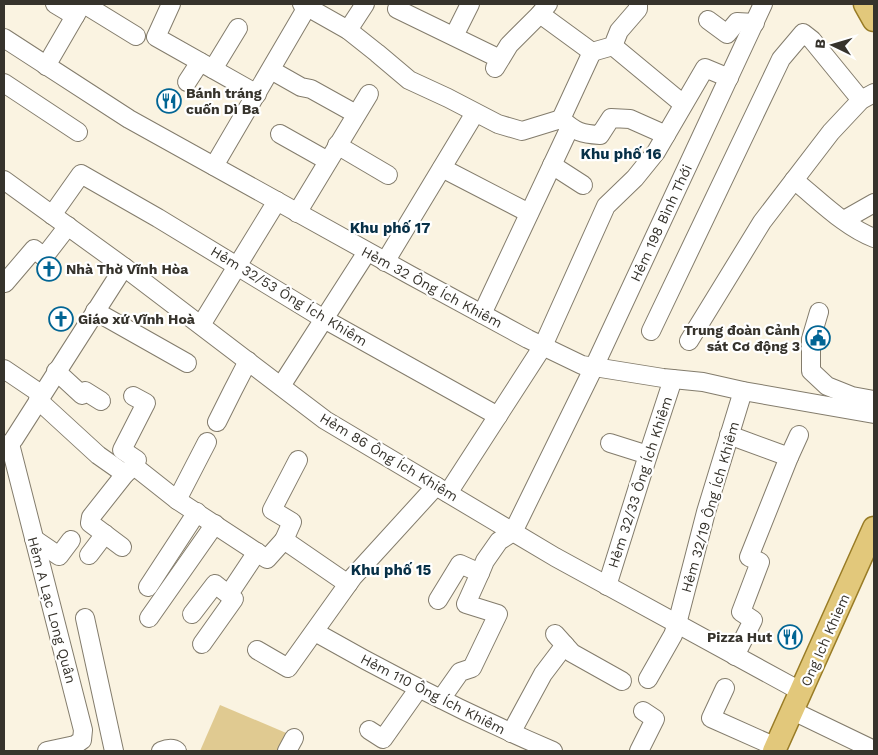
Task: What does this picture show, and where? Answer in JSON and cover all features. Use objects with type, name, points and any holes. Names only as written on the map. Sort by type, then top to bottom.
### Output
[{"type":"main road","points":[[865,4],[874,20]]},
{"type":"main road","name":"Ong Ich Khiem","points":[[775,749],[874,528]]},
{"type":"street","points":[[55,4],[80,8],[136,36]]},
{"type":"street","points":[[170,4],[156,37],[257,94]]},
{"type":"street","points":[[348,30],[365,4]]},
{"type":"street","points":[[454,36],[470,4]]},
{"type":"street","points":[[613,46],[619,31],[638,9],[638,4]]},
{"type":"street","name":"Hẻm 198 Bình Thới","points":[[513,532],[594,367],[763,4]]},
{"type":"street","points":[[214,166],[271,70],[305,5],[348,30],[409,80],[498,124],[522,131],[565,123],[583,134],[600,135],[612,118],[630,119],[666,136]]},
{"type":"street","points":[[46,66],[80,8]]},
{"type":"street","points":[[397,9],[454,36],[497,64],[509,45],[544,9],[592,52]]},
{"type":"street","points":[[708,20],[727,34],[738,22],[754,23]]},
{"type":"street","points":[[188,82],[207,65],[238,28]]},
{"type":"street","points":[[651,331],[781,58],[803,33],[868,96],[831,132],[762,222],[689,342]]},
{"type":"street","name":"Hẻm 32 Ông Ích Khiêm","points":[[4,38],[129,119],[385,262],[582,365],[703,382],[874,414]]},
{"type":"street","points":[[592,52],[613,46]]},
{"type":"street","points":[[613,46],[683,104]]},
{"type":"street","points":[[482,314],[552,165],[565,123],[592,52]]},
{"type":"street","points":[[257,650],[288,668],[353,577],[442,490],[498,416],[543,346],[606,206],[635,178],[656,152],[705,68],[729,78]]},
{"type":"street","points":[[271,70],[302,87],[311,88],[356,114]]},
{"type":"street","points":[[4,83],[78,132]]},
{"type":"street","points":[[297,213],[369,94]]},
{"type":"street","points":[[385,262],[475,113]]},
{"type":"street","points":[[280,134],[328,161]]},
{"type":"street","points":[[337,145],[388,174]]},
{"type":"street","points":[[552,165],[583,185]]},
{"type":"street","points":[[442,168],[529,213]]},
{"type":"street","name":"Hẻm 32/53 Ông Ích Khiêm","points":[[52,215],[81,174],[158,218],[324,319],[498,416]]},
{"type":"street","name":"Hẻm 86 Ông Ích Khiêm","points":[[4,180],[124,267],[325,420],[554,558],[735,656],[797,701],[874,750]]},
{"type":"street","points":[[794,180],[861,233],[874,238]]},
{"type":"street","points":[[201,325],[276,201]]},
{"type":"street","points":[[844,220],[874,203]]},
{"type":"street","points":[[5,283],[34,249],[44,257],[68,226]]},
{"type":"street","points":[[281,386],[367,252]]},
{"type":"street","points":[[7,446],[124,267]]},
{"type":"street","points":[[96,311],[187,362]]},
{"type":"street","points":[[819,312],[811,339],[811,371],[827,386],[852,396],[874,400]]},
{"type":"street","points":[[217,422],[248,361]]},
{"type":"street","points":[[4,369],[40,397],[98,455],[130,470],[267,559],[284,540],[292,522],[272,510],[298,460]]},
{"type":"street","points":[[56,371],[82,395],[85,391],[101,401]]},
{"type":"street","name":"Hẻm 32/33 Ông Ích Khiêm","points":[[607,586],[673,379]]},
{"type":"street","name":"Hẻm 32/19 Ông Ích Khiêm","points":[[648,679],[673,635],[677,624],[706,512],[743,391]]},
{"type":"street","points":[[122,547],[90,523],[91,517],[138,460],[122,450],[146,403],[133,396]]},
{"type":"street","points":[[730,435],[789,457]]},
{"type":"street","points":[[735,656],[753,620],[740,612],[760,562],[749,557],[789,457],[800,435]]},
{"type":"street","points":[[177,500],[207,442]]},
{"type":"street","points":[[610,443],[648,455]]},
{"type":"street","name":"Hẻm A Lạc Long Quân","points":[[7,446],[34,540],[83,730],[82,740],[75,745],[48,751]]},
{"type":"street","points":[[148,587],[197,512]]},
{"type":"street","points":[[149,618],[214,524]]},
{"type":"street","points":[[441,699],[460,672],[472,668],[498,614],[466,604],[485,561],[499,541],[513,532]]},
{"type":"street","points":[[89,555],[105,534]]},
{"type":"street","points":[[34,540],[58,556],[71,540]]},
{"type":"street","points":[[284,540],[348,584]]},
{"type":"street","points":[[229,594],[257,552]]},
{"type":"street","points":[[438,600],[460,564],[480,573]]},
{"type":"street","points":[[192,614],[215,584],[234,599],[202,644]]},
{"type":"street","points":[[85,618],[114,751]]},
{"type":"street","name":"Hẻm 110 Ông Ích Khiêm","points":[[315,632],[367,662],[511,733],[553,751]]},
{"type":"street","points":[[511,733],[560,640],[572,652],[622,681]]},
{"type":"street","points":[[369,730],[383,738],[419,688]]},
{"type":"street","points":[[725,688],[711,718],[775,749]]},
{"type":"street","points":[[640,751],[655,718],[643,711]]},
{"type":"street","points":[[161,751],[174,749],[177,751]]},
{"type":"shaded area","points":[[220,705],[291,735],[283,751],[200,751]]},
{"type":"place","name":"Bánh tráng cuốn Dì Ba","points":[[169,101]]},
{"type":"place","name":"Nhà Thờ Vĩnh Hòa","points":[[49,269]]},
{"type":"place","name":"Giáo xứ Vĩnh Hoà","points":[[61,319]]},
{"type":"place","name":"Trung đoàn Cảnh sát Cơ động 3","points":[[818,338]]},
{"type":"place","name":"Pizza Hut","points":[[790,637]]},
{"type":"district","name":"Khu phố 16","points":[[621,154]]},
{"type":"district","name":"Khu phố 17","points":[[390,228]]},
{"type":"district","name":"Khu phố 15","points":[[391,570]]}]
